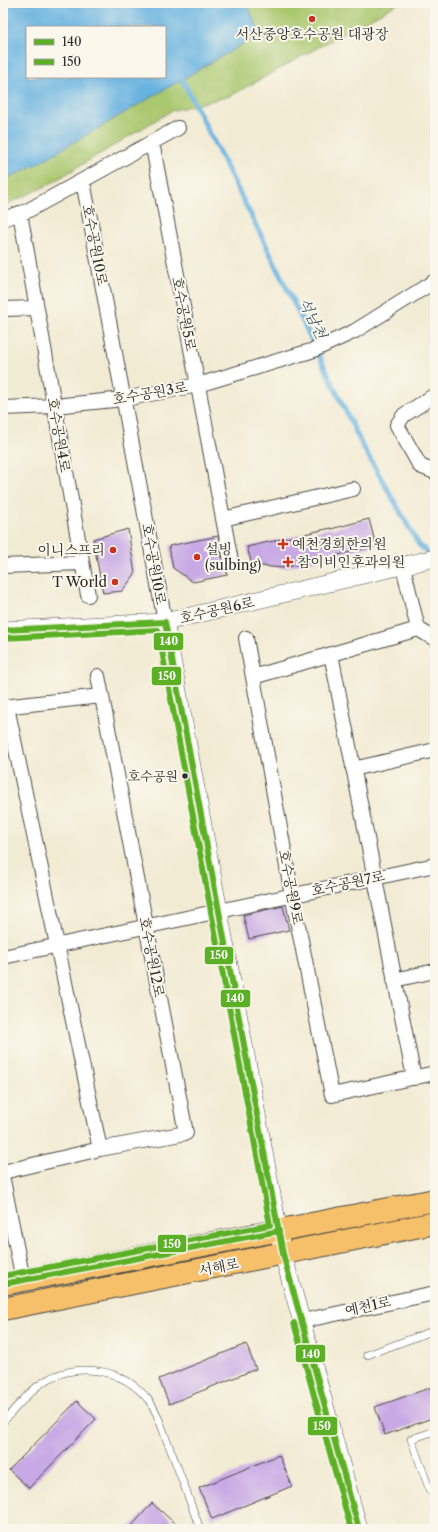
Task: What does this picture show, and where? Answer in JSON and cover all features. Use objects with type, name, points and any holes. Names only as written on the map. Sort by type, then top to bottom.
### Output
[{"type":"main road","name":"서해로","points":[[13,1282],[435,1200]]},
{"type":"main road","name":"서해로","points":[[3,1309],[435,1223]]},
{"type":"street","points":[[3,219],[27,211],[178,128]]},
{"type":"street","name":"호수공원5로","points":[[152,142],[231,561]]},
{"type":"street","name":"호수공원10로","points":[[83,181],[283,1254]]},
{"type":"street","name":"호수공원4로","points":[[20,213],[88,594]]},
{"type":"street","name":"호수공원3로","points":[[3,408],[54,406],[124,399],[198,385],[314,350],[355,331],[435,281]]},
{"type":"street","points":[[3,309],[37,308]]},
{"type":"street","points":[[435,394],[404,415],[398,425],[420,466],[435,472]]},
{"type":"street","points":[[223,519],[353,489]]},
{"type":"street","name":"호수공원6로","points":[[3,630],[164,622],[435,558]]},
{"type":"street","points":[[3,566],[82,563]]},
{"type":"street","points":[[403,566],[418,629],[435,639]]},
{"type":"street","points":[[253,677],[418,629]]},
{"type":"street","name":"호수공원9로","points":[[246,638],[292,895],[332,1095],[435,1073]]},
{"type":"street","points":[[331,654],[414,1078]]},
{"type":"street","name":"호수공원12로","points":[[3,1172],[100,1149],[186,1132],[98,676]]},
{"type":"street","points":[[100,1149],[5,707],[101,696]]},
{"type":"street","points":[[353,769],[435,750]]},
{"type":"street","name":"호수공원7로","points":[[3,956],[435,865]]},
{"type":"street","points":[[394,980],[435,971]]},
{"type":"street","points":[[3,1180],[13,1282]]},
{"type":"street","points":[[283,1254],[359,1529]]},
{"type":"street","name":"예천1로","points":[[302,1321],[435,1293]]},
{"type":"lane","points":[[367,1355],[435,1330]]},
{"type":"lane","points":[[3,1422],[38,1386],[60,1375],[77,1370],[93,1369],[120,1377],[139,1391],[150,1402],[156,1412],[200,1529]]},
{"type":"lane","points":[[435,1431],[411,1439],[430,1491],[435,1489]]},
{"type":"green space","points":[[3,3],[399,3],[230,96],[171,111],[48,185],[3,206]]},
{"type":"water","points":[[3,3],[247,3],[260,34],[40,162],[3,181]]},
{"type":"building","points":[[369,519],[376,546],[283,568],[252,565],[247,547],[331,529]]},
{"type":"building","points":[[128,529],[135,574],[122,591],[103,593],[93,539]]},
{"type":"building","name":"설빙 (sulbing)","points":[[218,536],[227,575],[193,582],[173,568],[169,546]]},
{"type":"building","points":[[283,906],[289,930],[249,939],[243,915]]},
{"type":"building","points":[[246,1344],[256,1369],[169,1404],[159,1379]]},
{"type":"building","points":[[435,1386],[435,1417],[385,1435],[375,1407]]},
{"type":"building","points":[[77,1401],[96,1419],[29,1488],[9,1470]]},
{"type":"building","points":[[279,1455],[292,1486],[212,1519],[199,1488]]},
{"type":"building","points":[[152,1503],[181,1529],[129,1529]]},
{"type":"waterway","name":"석남천","points":[[182,79],[265,243],[361,443],[419,545],[432,556]]},
{"type":"transit line","name":"140","points":[[3,630],[165,622],[283,1254],[359,1529]]},
{"type":"transit line","name":"150","points":[[3,638],[158,630],[270,1225],[3,1276]]},
{"type":"transit line","name":"140","points":[[3,1284],[279,1231]]},
{"type":"transit line","name":"150","points":[[294,1323],[351,1529]]},
{"type":"place","name":"서산중앙호수공원 대광장","points":[[312,19]]},
{"type":"place","name":"예천경희한의원","points":[[283,544]]},
{"type":"place","name":"이니스프리","points":[[113,550]]},
{"type":"place","name":"설빙 (sulbing)","points":[[197,557]]},
{"type":"place","name":"참이비인후과의원","points":[[288,562]]},
{"type":"place","name":"T World","points":[[115,582]]},
{"type":"place","name":"호수공원","points":[[185,776]]}]
